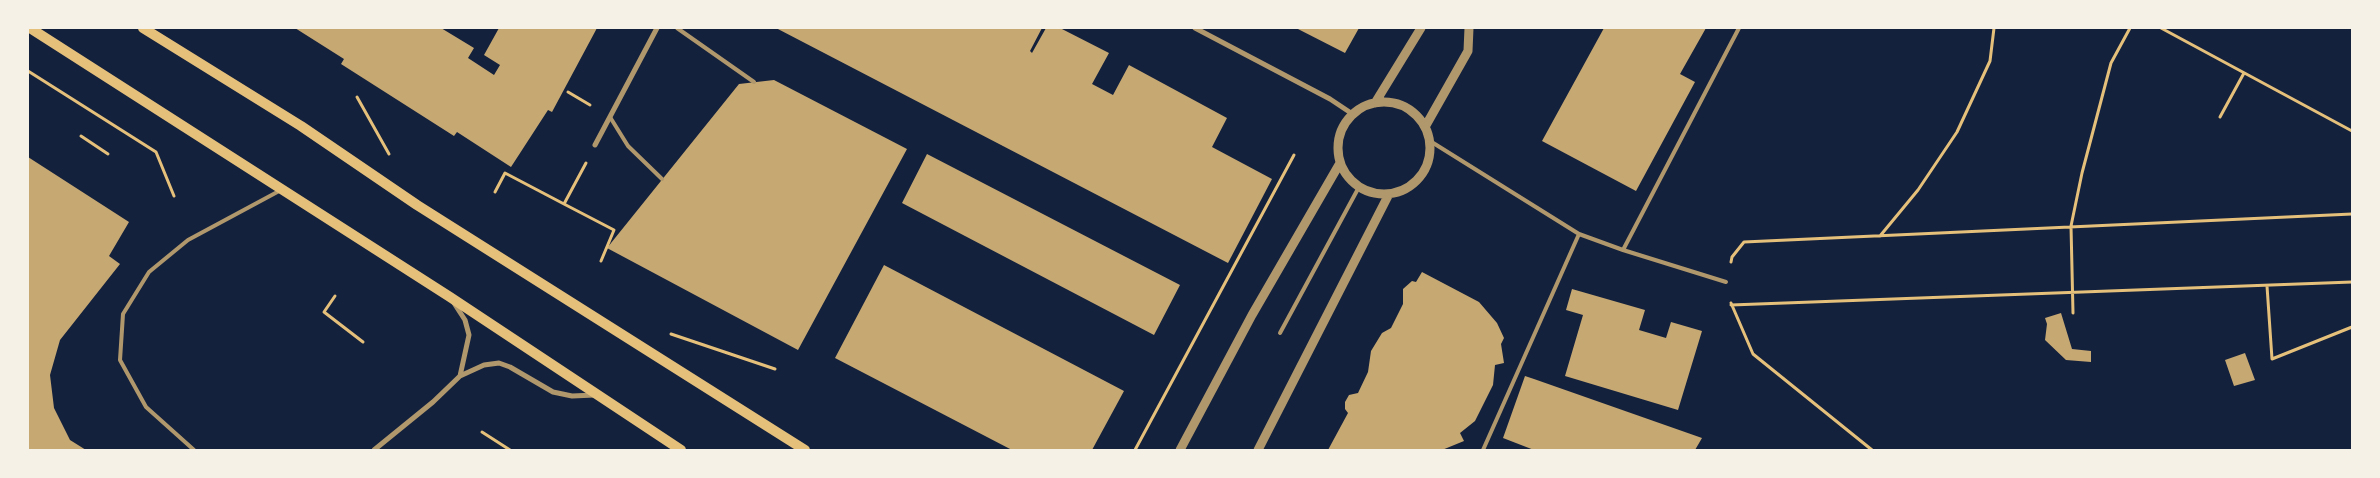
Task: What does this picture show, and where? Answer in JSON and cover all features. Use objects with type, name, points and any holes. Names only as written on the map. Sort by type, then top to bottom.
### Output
[{"type":"main road","points":[[30,28],[450,297],[681,450]]},
{"type":"main road","points":[[143,28],[301,126],[417,204],[805,450]]},
{"type":"street","points":[[595,145],[657,28]]},
{"type":"street","points":[[1195,28],[1330,99],[1354,114]]},
{"type":"street","points":[[1375,103],[1421,28]]},
{"type":"street","points":[[1425,127],[1468,51],[1469,28]]},
{"type":"street","points":[[1390,102],[1404,107],[1416,115],[1425,127],[1430,142],[1430,156],[1425,170],[1416,182],[1404,191],[1389,194],[1373,194],[1358,188],[1347,177],[1340,163],[1337,147],[1340,132],[1348,118],[1360,108],[1375,103],[1390,102]]},
{"type":"street","points":[[1180,450],[1257,306],[1340,163]]},
{"type":"street","points":[[1258,450],[1389,194]]},
{"type":"street","points":[[450,297],[465,320],[469,335],[460,376]]},
{"type":"street","points":[[374,450],[433,402],[460,376],[484,365],[499,363],[510,367],[553,392],[572,396],[596,395]]},
{"type":"lane","points":[[677,28],[754,82]]},
{"type":"lane","points":[[1623,250],[1739,28]]},
{"type":"lane","points":[[610,116],[628,146],[662,179]]},
{"type":"lane","points":[[1430,142],[1579,234],[1623,250],[1726,282]]},
{"type":"lane","points":[[1280,333],[1358,188]]},
{"type":"lane","points":[[194,450],[146,408],[120,360],[123,314],[149,272],[188,240],[282,189]]},
{"type":"lane","points":[[1484,450],[1579,234]]},
{"type":"path","points":[[1880,237],[1918,190],[1957,132],[1990,62],[1994,28]]},
{"type":"path","points":[[2073,313],[2071,226],[2096,115],[2111,63],[2130,28]]},
{"type":"path","points":[[2161,28],[2352,131]]},
{"type":"path","points":[[28,70],[156,152],[174,196]]},
{"type":"path","points":[[2220,117],[2244,73]]},
{"type":"path","points":[[356,97],[389,155]]},
{"type":"path","points":[[81,136],[108,154]]},
{"type":"path","points":[[564,204],[595,145]]},
{"type":"path","points":[[1135,450],[1294,154]]},
{"type":"path","points":[[495,192],[505,173],[614,230],[600,261]]},
{"type":"path","points":[[1872,450],[1753,354],[1731,305],[1726,282],[1732,257],[1744,242],[2352,214]]},
{"type":"path","points":[[1731,305],[2072,294],[2352,282]]},
{"type":"path","points":[[2267,286],[2272,359],[2352,327]]},
{"type":"path","points":[[334,296],[324,312],[363,342]]},
{"type":"path","points":[[482,432],[510,450]]},
{"type":"building","points":[[295,28],[441,28],[474,48],[468,58],[494,75],[500,65],[484,55],[499,28],[597,28],[552,112],[548,110],[511,167],[457,132],[454,136],[341,64],[344,59]]},
{"type":"building","points":[[776,28],[1042,28],[1030,51],[1032,53],[1046,28],[1060,28],[1109,53],[1092,84],[1113,95],[1129,65],[1227,118],[1212,147],[1272,179],[1228,263]]},
{"type":"building","points":[[1296,28],[1359,28],[1345,53]]},
{"type":"building","points":[[1604,28],[1706,28],[1680,74],[1695,82],[1636,191],[1542,141]]},
{"type":"building","points":[[774,80],[907,149],[798,350],[607,248],[739,84]]},
{"type":"building","points":[[927,154],[1180,285],[1154,335],[902,203]]},
{"type":"building","points":[[28,157],[129,222],[109,256],[120,264],[60,340],[50,375],[54,408],[70,440],[86,450],[28,450]]},
{"type":"building","points":[[884,265],[1124,391],[1092,450],[1012,450],[835,358]]},
{"type":"building","points":[[1422,272],[1479,302],[1497,323],[1504,338],[1501,344],[1504,363],[1495,365],[1493,385],[1475,421],[1460,433],[1464,441],[1442,450],[1328,450],[1348,413],[1345,409],[1345,402],[1349,395],[1358,393],[1368,372],[1371,351],[1382,333],[1391,328],[1403,304],[1403,289],[1412,281],[1416,282]]},
{"type":"building","points":[[1572,289],[1645,310],[1639,330],[1666,338],[1671,322],[1702,331],[1678,410],[1565,376],[1583,315],[1566,310]]},
{"type":"building","points":[[2061,313],[2072,349],[2091,351],[2091,362],[2066,360],[2045,340],[2047,324],[2045,318]]},
{"type":"building","points":[[2245,353],[2255,380],[2234,386],[2225,360]]},
{"type":"building","points":[[1525,376],[1702,438],[1695,450],[1534,450],[1503,438]]}]
